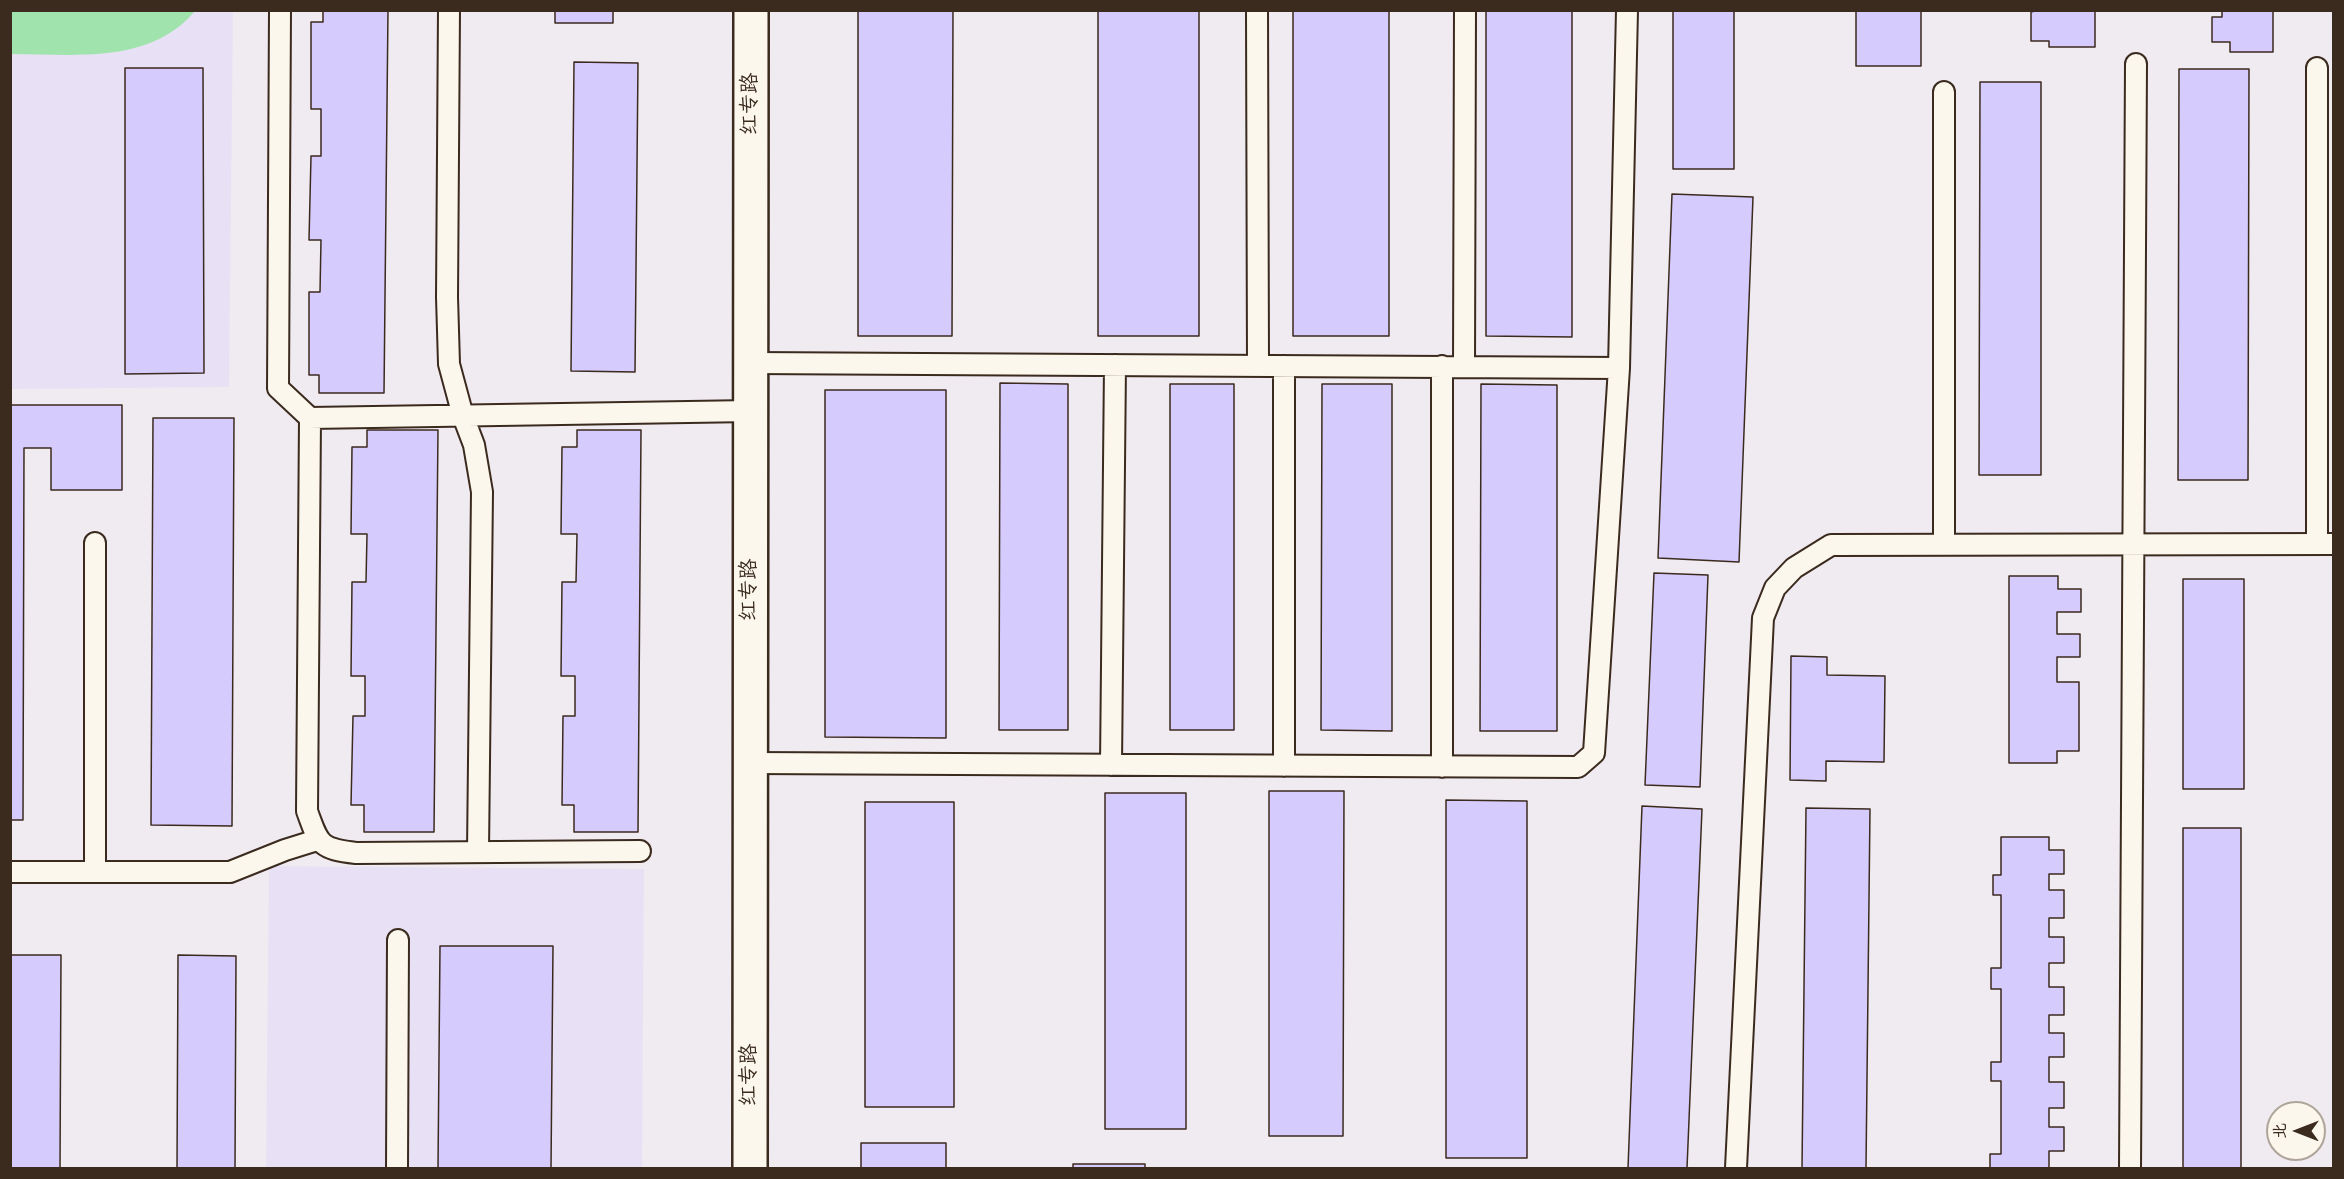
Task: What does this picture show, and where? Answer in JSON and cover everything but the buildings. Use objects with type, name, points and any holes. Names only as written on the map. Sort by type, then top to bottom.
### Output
[{"type":"street","name":"红专路","points":[[750,1168],[751,10]]},
{"type":"lane","points":[[280,10],[278,388],[310,418],[751,411]]},
{"type":"lane","points":[[449,10],[447,297],[449,364],[463,416],[474,445],[482,492],[478,851]]},
{"type":"lane","points":[[1257,10],[1258,365]]},
{"type":"lane","points":[[1464,366],[1465,10]]},
{"type":"lane","points":[[750,763],[1578,768],[1594,753],[1619,368],[1626,10]]},
{"type":"lane","points":[[2130,1168],[2136,64]]},
{"type":"lane","points":[[1736,1168],[1763,618],[1775,588],[1794,568],[1831,545],[2325,544],[2317,68]]},
{"type":"lane","points":[[1944,92],[1944,545]]},
{"type":"lane","points":[[751,363],[1619,368]]},
{"type":"lane","points":[[1111,765],[1114,365]]},
{"type":"lane","points":[[1284,366],[1284,766]]},
{"type":"lane","points":[[1442,366],[1442,767]]},
{"type":"lane","points":[[310,418],[307,811],[317,840],[333,850],[356,852],[640,851]]},
{"type":"lane","points":[[95,543],[95,872]]},
{"type":"lane","points":[[10,872],[230,872],[317,840]]},
{"type":"lane","points":[[397,1168],[398,940]]},
{"type":"shaded area","points":[[10,11],[233,11],[229,387],[11,389]]},
{"type":"shaded area","points":[[269,866],[644,869],[642,1168],[266,1168]]},
{"type":"green space","points":[[11,10],[195,11],[177,28],[156,40],[133,48],[109,53],[60,55],[11,54]]}]
